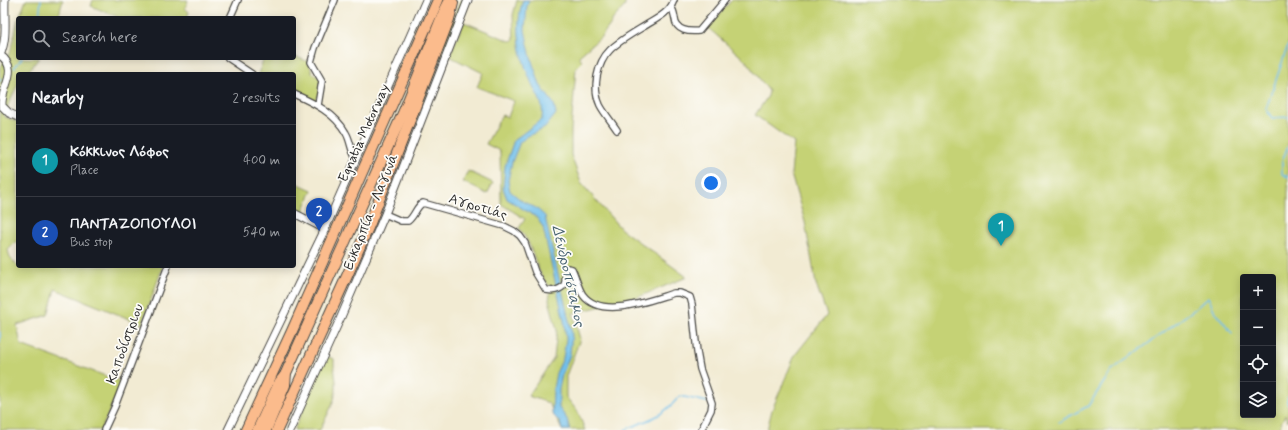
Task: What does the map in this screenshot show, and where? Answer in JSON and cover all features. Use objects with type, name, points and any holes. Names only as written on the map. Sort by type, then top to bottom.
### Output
[{"type":"highway","name":"Egnatia Motorway","points":[[246,430],[292,331],[438,0]]},
{"type":"highway","name":"Egnatia Motorway","points":[[266,430],[285,385],[286,373],[404,111],[450,0]]},
{"type":"highway","points":[[278,430],[370,223],[439,46],[454,0]]},
{"type":"highway","points":[[257,430],[278,382],[286,373]]},
{"type":"street","points":[[5,0],[5,35],[3,48],[0,55],[7,61],[9,70],[8,83],[2,106],[9,113],[16,116]]},
{"type":"street","points":[[231,16],[238,0]]},
{"type":"street","points":[[318,105],[322,81],[311,62],[315,48],[335,0]]},
{"type":"street","points":[[228,430],[325,229],[426,0]]},
{"type":"street","name":"Ευκαρπία - Λαγυνά","points":[[290,430],[385,214],[468,0]]},
{"type":"street","points":[[617,130],[600,105],[597,97],[596,82],[600,66],[609,51],[662,16],[671,7],[674,0]]},
{"type":"street","points":[[671,7],[674,11],[676,22],[679,27],[687,31],[699,31],[724,0]]},
{"type":"street","points":[[231,60],[249,72]]},
{"type":"street","points":[[296,95],[318,105],[337,121],[348,137],[352,152],[356,158]]},
{"type":"street","name":"Αγροτιάς","points":[[385,214],[401,221],[408,221],[413,216],[420,204],[423,203],[504,226],[520,236],[525,243],[536,272],[546,290],[552,291],[563,287],[566,283],[565,271],[566,268],[569,268],[572,269],[583,294],[589,300],[604,307],[620,307],[680,293],[690,297],[692,304],[696,352],[700,369],[712,403],[711,410],[701,430]]},
{"type":"street","points":[[296,214],[325,229]]},
{"type":"street","name":"Καποδίστριου","points":[[104,430],[117,400],[167,268]]},
{"type":"green space","points":[[26,0],[63,0],[59,16],[20,16]]},
{"type":"green space","points":[[93,0],[188,0],[185,8],[189,12],[188,16],[115,16],[91,6]]},
{"type":"green space","points":[[461,0],[466,0],[423,102],[371,233],[369,231]]},
{"type":"green space","points":[[517,0],[625,0],[625,6],[613,19],[601,37],[579,56],[582,62],[576,68],[571,130],[571,155],[581,183],[621,229],[687,277],[636,298],[573,313],[580,339],[566,376],[566,397],[578,412],[585,430],[562,430],[549,403],[528,396],[554,358],[557,330],[549,300],[551,287],[543,278],[528,242],[519,228],[525,219],[501,204],[500,151],[486,144],[502,115],[508,117],[514,101],[477,87],[483,73],[449,56],[464,22],[510,41],[514,40],[513,15]]},
{"type":"green space","points":[[732,0],[1288,0],[1288,421],[1285,415],[1278,430],[767,430],[772,410],[795,355],[827,315],[816,284],[805,222],[791,174],[794,143],[755,115],[768,96],[769,91],[745,60],[707,27]]},
{"type":"green space","points":[[16,28],[16,60],[37,60],[28,72],[16,72],[16,88],[3,116],[16,121],[16,242],[8,250],[10,258],[16,264],[16,268],[162,268],[142,324],[55,289],[48,315],[17,325],[21,345],[122,382],[101,430],[0,430],[0,67],[10,53]]},
{"type":"green space","points":[[296,57],[309,62],[312,73],[321,78],[321,90],[315,101],[296,93],[296,72],[259,72],[263,60],[296,60]]},
{"type":"green space","points":[[468,171],[493,183],[487,194],[463,182]]},
{"type":"green space","points":[[296,183],[312,190],[302,214],[296,211]]},
{"type":"green space","points":[[326,356],[334,359],[336,393],[332,404],[320,430],[294,430]]},
{"type":"water","points":[[523,0],[529,0],[525,30],[531,58],[540,85],[554,104],[556,114],[545,128],[528,136],[520,142],[512,162],[508,181],[510,191],[522,201],[536,208],[545,216],[572,333],[570,355],[562,375],[559,389],[559,408],[567,419],[570,430],[562,430],[560,422],[552,414],[553,389],[556,373],[563,358],[566,339],[564,321],[543,227],[536,217],[507,199],[503,188],[505,166],[514,140],[542,119],[540,100],[524,64],[520,42],[519,21]]},
{"type":"waterway","points":[[39,16],[41,0]]},
{"type":"waterway","points":[[1288,45],[1266,109],[1272,118],[1288,117]]},
{"type":"waterway","points":[[14,68],[20,60]]},
{"type":"waterway","points":[[1288,146],[1282,161],[1282,174],[1288,177]]},
{"type":"waterway","points":[[1059,422],[1088,406],[1112,370],[1195,309],[1208,297],[1214,310],[1232,333]]},
{"type":"waterway","points":[[0,332],[0,342]]},
{"type":"waterway","points":[[625,430],[659,415],[669,408],[680,396],[707,402]]},
{"type":"waterway","points":[[1288,397],[1288,404]]},
{"type":"place","name":"ΠΑΝΤΑΖΟΠΟΥΛΟΙ","points":[[319,231]]},
{"type":"place","name":"Κόκκινος Λόφος","points":[[1001,246]]},
{"type":"water label","name":"Δενδροπόταμος","points":[[568,276]]}]
